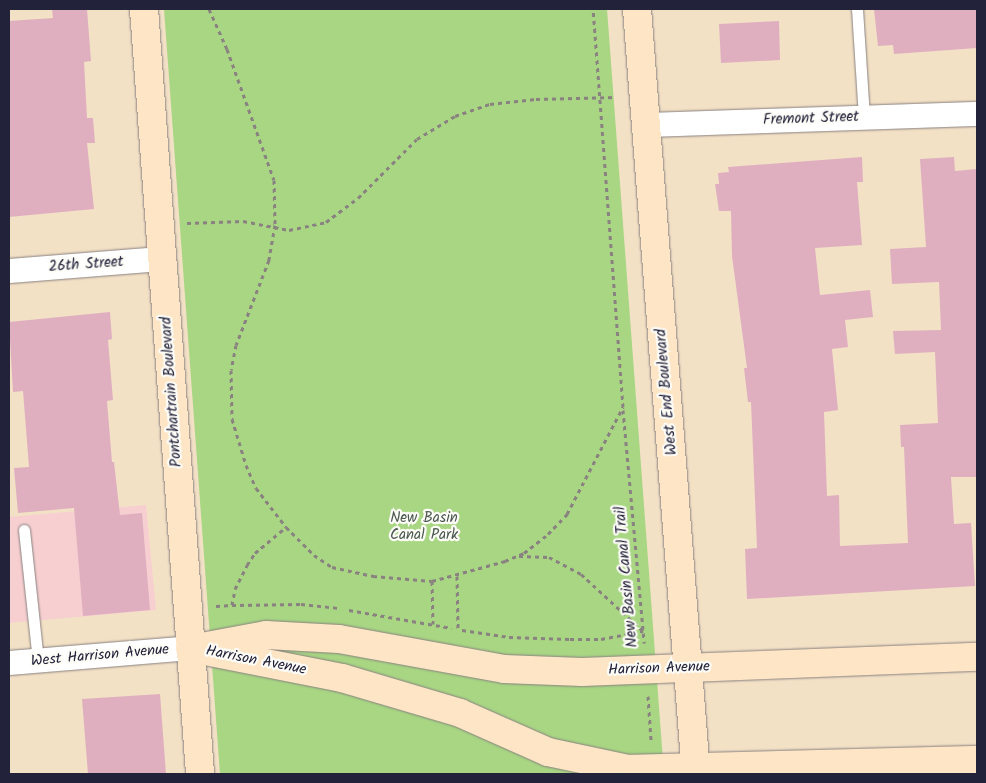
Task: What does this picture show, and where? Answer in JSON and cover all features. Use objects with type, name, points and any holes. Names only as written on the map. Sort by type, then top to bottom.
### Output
[{"type":"street","name":"Pontchartrain Boulevard","points":[[144,9],[200,774]]},
{"type":"street","name":"West End Boulevard","points":[[637,9],[696,771]]},
{"type":"street","name":"Fremont Street","points":[[645,125],[977,114]]},
{"type":"street","name":"26th Street","points":[[9,271],[162,259]]},
{"type":"street","name":"Harrison Avenue","points":[[190,648],[275,636],[339,639],[504,669],[582,672],[977,657]]},
{"type":"street","name":"Harrison Avenue","points":[[190,648],[351,681],[460,713],[548,752],[628,769],[696,771],[914,768],[977,760]]},
{"type":"street","name":"West Harrison Avenue","points":[[9,663],[190,648]]},
{"type":"lane","points":[[857,9],[864,118]]},
{"type":"lane","points":[[24,530],[38,661]]},
{"type":"path","points":[[209,9],[227,49],[274,180],[275,225],[269,260],[236,345],[231,370],[232,419],[256,488],[286,527],[314,556],[332,567],[373,576],[432,581],[457,576],[516,556],[535,546],[567,514],[623,407]]},
{"type":"path","name":"New Basin Canal Trail","points":[[593,9],[623,407],[647,669],[653,769]]},
{"type":"path","points":[[160,226],[226,220],[275,225],[289,230],[309,227],[343,212],[417,139],[454,116],[511,102],[643,96]]},
{"type":"path","points":[[232,605],[235,589],[255,553],[286,527]]},
{"type":"path","points":[[516,556],[549,557],[581,574],[643,632]]},
{"type":"path","points":[[457,576],[458,630]]},
{"type":"path","points":[[432,581],[433,624]]},
{"type":"path","points":[[187,609],[232,605],[300,604],[509,637],[601,639],[643,632]]},
{"type":"shaded area","points":[[146,505],[156,610],[9,623],[9,517]]},
{"type":"green space","name":"New Basin Canal Park","points":[[164,9],[607,9],[664,774],[220,774]]},
{"type":"building","points":[[52,9],[87,9],[91,61],[84,62],[87,118],[93,118],[95,143],[87,143],[94,209],[9,217],[9,21],[53,18]]},
{"type":"building","points":[[874,9],[977,9],[977,48],[894,54],[893,45],[878,46]]},
{"type":"building","points":[[779,21],[780,60],[721,63],[719,24]]},
{"type":"building","points":[[862,157],[863,182],[857,182],[862,245],[815,248],[820,295],[870,290],[873,317],[845,320],[848,347],[832,349],[838,410],[824,412],[827,496],[839,495],[840,546],[908,543],[904,447],[901,447],[900,425],[938,423],[935,352],[895,354],[893,331],[941,330],[939,282],[892,284],[890,249],[926,247],[920,159],[954,157],[955,171],[977,169],[977,477],[951,477],[954,524],[971,523],[975,586],[747,599],[745,549],[757,548],[751,402],[748,402],[744,368],[747,368],[732,256],[731,211],[719,211],[715,184],[719,184],[718,173],[729,172],[728,167]]},
{"type":"building","points":[[110,312],[112,339],[108,340],[113,400],[107,401],[112,462],[114,462],[120,515],[142,513],[150,610],[83,616],[74,508],[18,513],[14,468],[29,467],[23,391],[13,392],[9,322]]},
{"type":"building","points":[[160,694],[166,774],[88,774],[82,699]]}]
